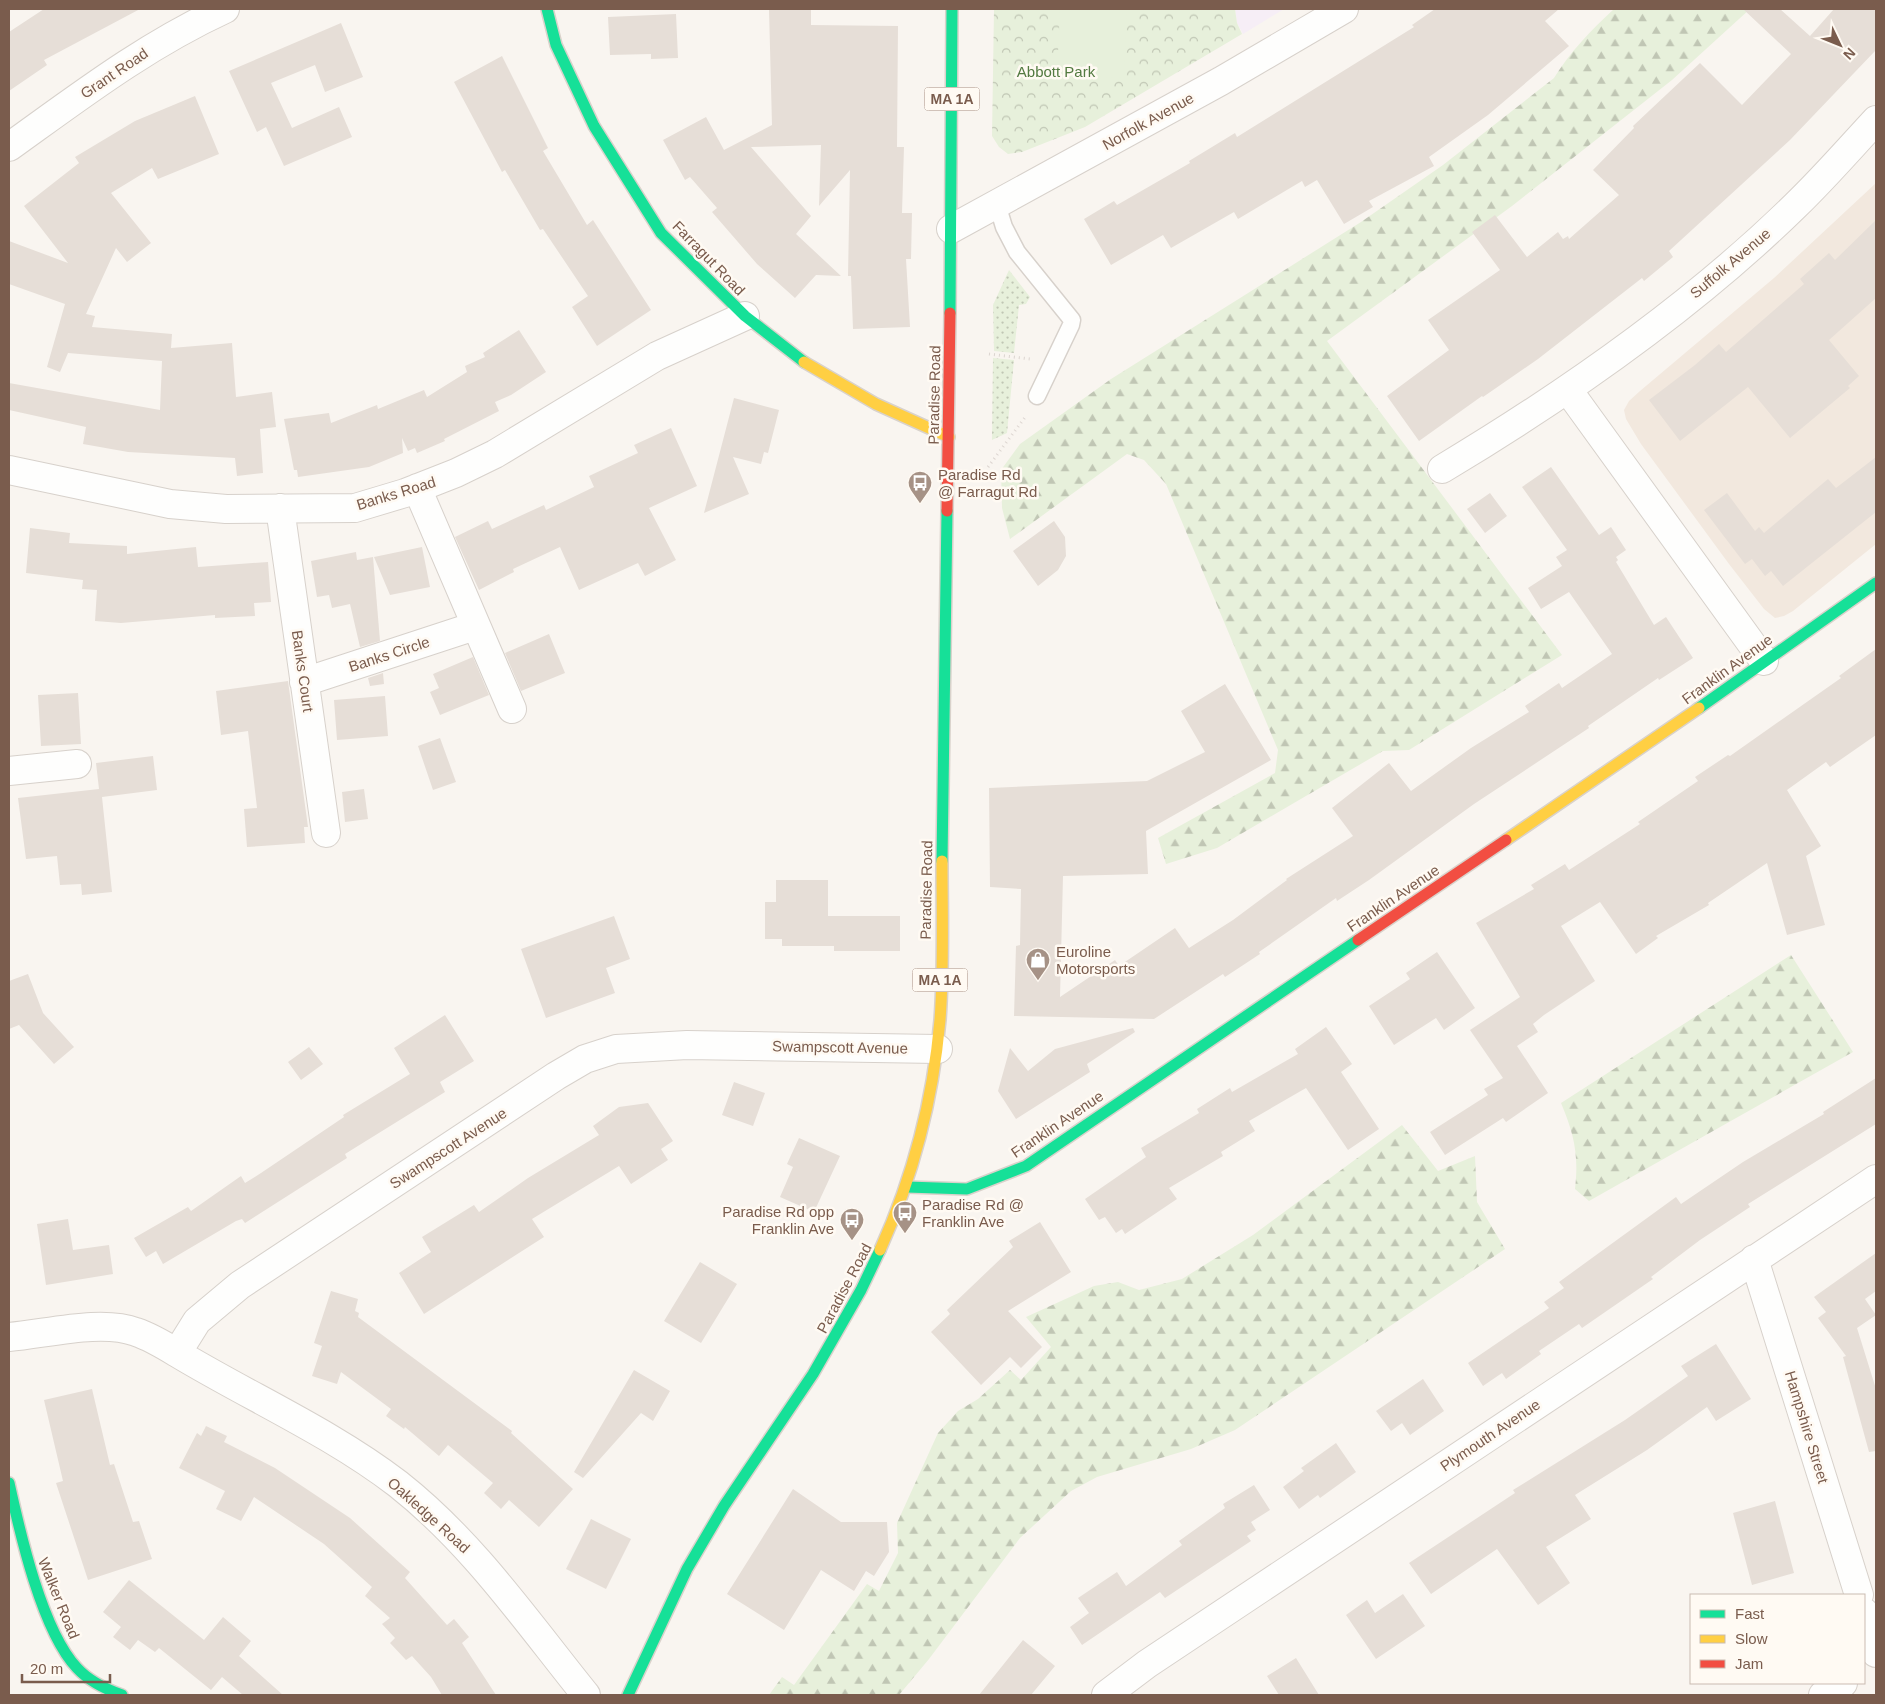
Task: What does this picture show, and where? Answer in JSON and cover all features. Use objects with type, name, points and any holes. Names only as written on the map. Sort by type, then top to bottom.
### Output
[{"type":"main road","name":"Farragut Road","points":[[547,9],[556,46],[594,126],[661,233],[688,262],[745,316],[807,364],[840,385],[949,437]]},
{"type":"main road","name":"Paradise Road","points":[[628,1695],[651,1642],[696,1552],[813,1375],[845,1321],[889,1234],[907,1187],[930,1096],[938,1049],[949,437],[952,9]]},
{"type":"main road","name":"Franklin Avenue","points":[[907,1187],[967,1189],[1026,1166],[1067,1136],[1670,729],[1876,583]]},
{"type":"main road","name":"Walker Road","points":[[9,1483],[27,1558],[48,1619],[65,1653],[84,1674],[102,1688],[122,1695]]},
{"type":"street","name":"Grant Road","points":[[9,147],[124,64],[175,34],[225,9]]},
{"type":"street","name":"Norfolk Avenue","points":[[951,230],[1221,81],[1344,9]]},
{"type":"street","name":"Suffolk Avenue","points":[[1442,469],[1568,390],[1712,280],[1796,204],[1876,120]]},
{"type":"street","name":"Banks Road","points":[[9,470],[170,504],[226,509],[355,508],[417,488],[496,454],[657,356],[745,316]]},
{"type":"street","points":[[1568,390],[1764,661]]},
{"type":"street","points":[[417,488],[512,709]]},
{"type":"street","name":"Banks Court","points":[[280,508],[326,833]]},
{"type":"street","name":"Banks Circle","points":[[304,682],[475,626]]},
{"type":"street","points":[[9,771],[77,764]]},
{"type":"street","name":"Swampscott Avenue","points":[[177,1353],[197,1321],[240,1284],[585,1059],[616,1049],[687,1045],[938,1049]]},
{"type":"street","name":"Plymouth Avenue","points":[[1106,1695],[1146,1664],[1876,1179]]},
{"type":"street","name":"Hampshire Street","points":[[1754,1259],[1859,1594]]},
{"type":"street","points":[[9,1337],[44,1334],[87,1326],[134,1331],[177,1353]]},
{"type":"street","name":"Oakledge Road","points":[[177,1353],[239,1386],[362,1460],[411,1495],[475,1558],[586,1695]]},
{"type":"street","points":[[1865,1615],[1876,1653]]},
{"type":"street","points":[[1865,1669],[1876,1662]]},
{"type":"street","points":[[1823,1695],[1841,1684]]},
{"type":"lane","points":[[997,204],[1004,227],[1017,252],[1072,320],[1037,396]]},
{"type":"path","points":[[989,354],[1037,360]]},
{"type":"path","points":[[988,467],[1026,416],[1037,396]]},
{"type":"shaded area","points":[[1235,9],[1284,9],[1243,34],[1237,23]]},
{"type":"shaded area","points":[[1876,183],[1876,544],[1793,611],[1775,618],[1764,609],[1729,564],[1641,444],[1626,419],[1624,410],[1629,401],[1640,391],[1774,278]]},
{"type":"green space","name":"Abbott Park","points":[[994,9],[1235,9],[1237,23],[1242,34],[1085,127],[1022,152],[1008,154],[999,147],[992,136]]},
{"type":"green space","points":[[1060,9],[1127,9],[1124,78],[1057,75]]},
{"type":"green space","points":[[1614,9],[1750,9],[1672,80],[1512,206],[1327,341],[1562,655],[1409,750],[1383,751],[1217,848],[1166,864],[1158,838],[1275,773],[1278,750],[1166,484],[1144,460],[1127,454],[1010,539],[1002,508],[1001,470],[1020,444],[1111,379],[1361,222],[1443,165],[1554,78],[1581,42]]},
{"type":"green space","points":[[1009,270],[1030,297],[1026,304],[1019,305],[1014,353],[994,351],[993,305]]},
{"type":"green space","points":[[993,358],[1014,360],[1007,433],[992,440]]},
{"type":"green space","points":[[1791,955],[1853,1052],[1589,1201],[1575,1189],[1576,1155],[1569,1125],[1561,1103]]},
{"type":"green space","points":[[1402,1125],[1438,1171],[1475,1156],[1477,1202],[1505,1249],[1235,1430],[1191,1449],[1097,1477],[1071,1491],[1020,1538],[929,1659],[899,1695],[769,1695],[782,1677],[794,1685],[867,1584],[879,1591],[898,1553],[897,1523],[938,1433],[958,1411],[978,1399],[1010,1370],[1021,1380],[1051,1347],[1026,1317],[1094,1286],[1118,1282],[1139,1290],[1182,1279],[1253,1235]]},
{"type":"building","points":[[44,9],[140,9],[44,60],[47,65],[9,91],[9,32]]},
{"type":"building","points":[[769,9],[811,9],[811,25],[898,26],[897,147],[904,147],[902,213],[912,213],[911,259],[906,259],[910,327],[853,329],[851,276],[848,276],[850,170],[819,206],[821,145],[751,147],[811,216],[796,234],[841,276],[816,275],[795,298],[757,264],[712,212],[717,208],[690,177],[685,180],[663,140],[706,117],[724,150],[772,125]]},
{"type":"building","points":[[1435,9],[1559,9],[1545,21],[1569,46],[1488,115],[1429,157],[1434,166],[1369,201],[1373,207],[1344,224],[1317,180],[1305,187],[1302,181],[1238,219],[1234,212],[1171,248],[1163,235],[1111,265],[1084,219],[1114,201],[1117,205],[1190,163],[1189,161],[1235,133],[1237,137],[1414,27],[1412,25]]},
{"type":"building","points":[[1743,9],[1780,9],[1810,36],[1834,9],[1876,9],[1876,50],[1790,140],[1669,251],[1673,257],[1644,281],[1642,278],[1538,359],[1419,441],[1387,396],[1449,350],[1428,320],[1500,270],[1472,232],[1495,215],[1527,257],[1558,232],[1563,239],[1568,236],[1569,239],[1619,195],[1593,170],[1634,128],[1633,126],[1700,63],[1742,105],[1791,54]]},
{"type":"building","points":[[676,14],[678,58],[651,59],[651,54],[610,55],[608,17]]},
{"type":"building","points":[[341,23],[363,77],[325,92],[315,65],[271,83],[292,128],[339,107],[352,137],[284,166],[266,127],[257,132],[229,71]]},
{"type":"building","points":[[502,56],[548,148],[543,151],[587,225],[593,220],[651,310],[597,346],[572,307],[588,296],[543,229],[540,230],[505,170],[502,172],[454,82]]},
{"type":"building","points":[[195,96],[219,154],[158,179],[152,168],[111,193],[151,243],[127,262],[116,248],[86,314],[95,316],[92,327],[172,334],[171,348],[232,343],[236,397],[272,392],[276,427],[260,429],[263,473],[237,476],[235,458],[128,452],[83,444],[86,427],[9,410],[9,383],[160,410],[162,361],[68,353],[60,372],[47,367],[65,304],[9,284],[9,241],[68,263],[24,206],[79,163],[75,157],[135,121]]},
{"type":"building","points":[[1876,220],[1876,298],[1829,340],[1859,376],[1848,386],[1850,388],[1790,438],[1748,387],[1680,441],[1649,400],[1719,344],[1726,352],[1804,284],[1800,279],[1829,253],[1835,260]]},
{"type":"building","points":[[519,330],[546,372],[511,395],[495,402],[499,411],[444,439],[445,441],[417,453],[415,448],[408,451],[402,438],[403,453],[369,467],[298,477],[297,470],[294,470],[284,419],[329,413],[331,423],[377,405],[378,409],[424,390],[427,397],[467,372],[465,366],[485,357],[483,353]]},
{"type":"building","points":[[734,398],[779,410],[768,453],[764,452],[761,464],[733,457],[749,494],[704,513]]},
{"type":"building","points":[[671,428],[697,486],[649,508],[676,560],[645,576],[638,563],[579,590],[560,547],[513,569],[514,572],[479,590],[455,537],[488,521],[492,529],[544,505],[546,510],[594,487],[589,476],[638,453],[634,445]]},
{"type":"building","points":[[1876,457],[1876,512],[1783,586],[1771,571],[1765,576],[1752,559],[1745,564],[1704,510],[1727,493],[1755,531],[1759,527],[1764,533],[1828,479],[1836,488]]},
{"type":"building","points":[[1551,467],[1599,535],[1611,527],[1626,550],[1616,557],[1618,560],[1616,562],[1654,625],[1666,617],[1693,658],[1659,680],[1658,678],[1588,726],[1589,728],[1474,804],[1369,880],[1337,901],[1336,898],[1259,952],[1260,954],[1225,977],[1223,974],[1154,1019],[1014,1016],[1016,946],[1020,945],[1021,889],[990,887],[989,788],[1147,781],[1205,752],[1181,711],[1225,684],[1271,760],[1146,831],[1148,874],[1063,876],[1060,997],[1115,960],[1119,966],[1175,928],[1189,948],[1233,920],[1286,879],[1353,836],[1332,808],[1389,763],[1411,791],[1471,748],[1529,712],[1525,706],[1559,683],[1562,688],[1612,654],[1569,592],[1541,609],[1528,588],[1562,566],[1556,557],[1567,550],[1522,487]]},
{"type":"building","points":[[1490,493],[1507,516],[1485,533],[1467,509]]},
{"type":"building","points":[[1054,521],[1065,537],[1066,556],[1058,570],[1038,586],[1013,551]]},
{"type":"building","points":[[30,528],[70,533],[69,543],[127,546],[127,554],[196,547],[198,567],[268,562],[271,602],[254,603],[255,616],[215,618],[215,615],[121,623],[95,621],[97,590],[82,589],[83,580],[26,573]]},
{"type":"building","points":[[422,547],[430,587],[390,595],[374,557]]},
{"type":"building","points":[[356,552],[357,560],[373,557],[380,641],[360,647],[350,604],[332,608],[329,595],[317,597],[311,561]]},
{"type":"building","points":[[549,634],[565,673],[521,691],[505,653]]},
{"type":"building","points":[[1876,649],[1876,735],[1830,767],[1826,762],[1787,790],[1821,846],[1806,856],[1825,925],[1787,935],[1767,863],[1708,903],[1709,905],[1656,936],[1658,938],[1636,954],[1600,902],[1561,926],[1595,981],[1533,1024],[1538,1032],[1517,1046],[1548,1093],[1506,1122],[1503,1118],[1445,1155],[1430,1132],[1488,1095],[1484,1089],[1503,1078],[1470,1030],[1520,997],[1476,923],[1534,889],[1531,885],[1565,864],[1569,870],[1640,824],[1638,822],[1698,781],[1695,777],[1728,755],[1730,756],[1841,678],[1839,676]]},
{"type":"building","points":[[473,657],[489,695],[440,715],[430,692],[439,688],[433,674]]},
{"type":"building","points":[[383,673],[384,684],[370,686],[368,678]]},
{"type":"building","points":[[288,681],[308,827],[304,827],[305,843],[247,847],[244,809],[257,808],[248,731],[221,735],[216,691]]},
{"type":"building","points":[[78,693],[81,744],[41,746],[38,695]]},
{"type":"building","points":[[385,696],[388,736],[337,740],[334,700]]},
{"type":"building","points":[[440,738],[456,782],[433,790],[418,746]]},
{"type":"building","points":[[153,756],[157,790],[102,797],[112,892],[82,895],[81,884],[60,885],[57,856],[26,859],[18,798],[99,789],[96,763]]},
{"type":"building","points":[[364,789],[368,819],[345,822],[342,792]]},
{"type":"building","points":[[776,880],[828,880],[828,916],[900,916],[900,951],[834,951],[834,946],[782,946],[782,939],[765,939],[765,902],[776,902]]},
{"type":"building","points":[[614,916],[630,959],[606,968],[615,993],[546,1018],[521,949]]},
{"type":"building","points":[[1437,952],[1475,1008],[1444,1030],[1436,1018],[1394,1045],[1369,1006],[1410,979],[1406,973]]},
{"type":"building","points":[[28,974],[43,1013],[74,1047],[54,1064],[19,1025],[9,1029],[9,981]]},
{"type":"building","points":[[445,1015],[474,1061],[440,1082],[445,1092],[345,1154],[347,1158],[245,1223],[242,1219],[236,1221],[163,1264],[156,1251],[146,1257],[134,1238],[188,1207],[191,1211],[241,1176],[245,1183],[344,1117],[343,1115],[410,1074],[394,1048]]},
{"type":"building","points":[[1326,1027],[1352,1064],[1341,1072],[1379,1129],[1348,1150],[1306,1088],[1249,1121],[1255,1131],[1221,1152],[1223,1156],[1169,1188],[1177,1199],[1125,1234],[1122,1229],[1116,1233],[1105,1217],[1099,1220],[1085,1199],[1146,1157],[1141,1148],[1199,1113],[1197,1109],[1230,1088],[1232,1092],[1298,1054],[1295,1049]]},
{"type":"building","points":[[1133,1028],[1135,1032],[1087,1064],[1090,1072],[1016,1119],[998,1091],[1010,1048],[1028,1071],[1055,1049]]},
{"type":"building","points":[[309,1047],[323,1064],[301,1080],[288,1062]]},
{"type":"building","points":[[1876,1078],[1876,1124],[1748,1204],[1750,1207],[1700,1240],[1651,1277],[1653,1279],[1582,1328],[1579,1324],[1539,1351],[1541,1354],[1506,1379],[1502,1373],[1483,1386],[1468,1363],[1549,1308],[1544,1302],[1564,1288],[1559,1282],[1676,1197],[1681,1204],[1743,1162],[1824,1114],[1823,1112]]},
{"type":"building","points":[[734,1082],[765,1093],[753,1126],[722,1115]]},
{"type":"building","points":[[648,1103],[673,1141],[661,1149],[668,1160],[631,1184],[619,1166],[532,1219],[544,1237],[424,1314],[399,1273],[431,1252],[422,1237],[474,1205],[479,1212],[528,1178],[599,1135],[593,1126],[619,1107]]},
{"type":"building","points":[[799,1138],[840,1156],[814,1212],[780,1197],[793,1167],[787,1164]]},
{"type":"building","points":[[68,1219],[73,1250],[109,1245],[113,1274],[46,1285],[37,1224]]},
{"type":"building","points":[[1040,1222],[1071,1272],[1008,1311],[1042,1347],[1021,1368],[1010,1357],[981,1385],[931,1332],[950,1314],[947,1310],[1013,1247],[1009,1241]]},
{"type":"building","points":[[1876,1253],[1876,1291],[1865,1299],[1876,1315],[1857,1328],[1876,1389],[1876,1451],[1869,1452],[1843,1357],[1846,1356],[1818,1318],[1826,1312],[1814,1297]]},
{"type":"building","points":[[700,1262],[737,1284],[701,1343],[664,1321]]},
{"type":"building","points":[[331,1291],[358,1299],[355,1311],[359,1313],[358,1317],[512,1431],[511,1433],[573,1489],[539,1527],[509,1500],[501,1509],[484,1493],[493,1483],[448,1445],[439,1456],[405,1427],[404,1429],[386,1416],[391,1409],[341,1372],[337,1384],[312,1376],[322,1346],[314,1343]]},
{"type":"building","points":[[1716,1344],[1751,1399],[1716,1421],[1707,1407],[1647,1450],[1575,1495],[1591,1519],[1546,1547],[1570,1583],[1538,1605],[1497,1549],[1431,1594],[1409,1563],[1515,1493],[1513,1490],[1625,1420],[1688,1376],[1681,1366]]},
{"type":"building","points":[[634,1370],[670,1391],[653,1421],[641,1413],[583,1478],[574,1472]]},
{"type":"building","points":[[1423,1379],[1444,1411],[1410,1435],[1402,1423],[1391,1431],[1376,1411]]},
{"type":"building","points":[[92,1389],[110,1465],[114,1464],[133,1522],[139,1521],[152,1559],[88,1580],[56,1483],[63,1481],[44,1400]]},
{"type":"building","points":[[206,1426],[227,1436],[224,1442],[275,1468],[350,1518],[410,1572],[405,1578],[447,1625],[454,1619],[469,1637],[462,1643],[496,1695],[442,1695],[431,1677],[412,1656],[406,1660],[390,1643],[395,1638],[382,1624],[390,1618],[365,1596],[372,1587],[324,1544],[254,1497],[241,1521],[216,1509],[225,1491],[179,1468],[197,1433],[201,1436]]},
{"type":"building","points":[[1336,1443],[1356,1472],[1320,1498],[1318,1495],[1299,1509],[1283,1487],[1304,1471],[1301,1468]]},
{"type":"building","points":[[1254,1485],[1270,1510],[1251,1522],[1256,1530],[1247,1536],[1251,1541],[1165,1598],[1160,1592],[1082,1645],[1070,1627],[1089,1613],[1078,1598],[1117,1572],[1126,1586],[1182,1545],[1179,1541],[1225,1508],[1223,1504]]},
{"type":"building","points":[[793,1489],[841,1522],[887,1522],[889,1552],[874,1576],[866,1571],[854,1591],[821,1570],[784,1630],[727,1594]]},
{"type":"building","points":[[1775,1501],[1794,1573],[1752,1585],[1733,1513]]},
{"type":"building","points":[[591,1519],[631,1539],[606,1589],[566,1569]]},
{"type":"building","points":[[129,1580],[204,1640],[223,1617],[251,1641],[239,1656],[283,1695],[243,1695],[222,1677],[211,1690],[159,1648],[155,1652],[138,1640],[130,1650],[113,1637],[121,1627],[103,1612]]},
{"type":"building","points":[[1403,1594],[1425,1626],[1376,1659],[1346,1615],[1367,1600],[1375,1613]]},
{"type":"building","points":[[1023,1640],[1055,1666],[1031,1695],[979,1695]]},
{"type":"building","points":[[1296,1658],[1319,1695],[1279,1695],[1267,1676]]},
{"type":"traffic: fast","points":[[547,9],[556,45],[594,126],[661,233],[745,316],[804,362]]},
{"type":"traffic: fast","points":[[950,313],[952,9]]},
{"type":"traffic: fast","points":[[942,861],[947,511]]},
{"type":"traffic: fast","points":[[1699,708],[1876,583]]},
{"type":"traffic: fast","points":[[907,1187],[967,1189],[1026,1166],[1358,940]]},
{"type":"traffic: fast","points":[[628,1695],[687,1569],[724,1506],[813,1374],[861,1290],[880,1250]]},
{"type":"traffic: fast","points":[[9,1483],[26,1554],[53,1631],[64,1651],[82,1673],[98,1684],[122,1695]]},
{"type":"traffic: slow","points":[[804,362],[876,404],[949,437]]},
{"type":"traffic: slow","points":[[1506,840],[1699,708]]},
{"type":"traffic: slow","points":[[880,1250],[902,1195],[920,1138],[937,1050],[941,1000],[942,861]]},
{"type":"traffic: jam","points":[[947,511],[950,313]]},
{"type":"traffic: jam","points":[[1358,940],[1506,840]]},
{"type":"place","name":"Paradise Rd @ Farragut Rd","points":[[920,504]]},
{"type":"place","name":"Euroline Motorsports","points":[[1038,981]]},
{"type":"place","name":"Paradise Rd @ Franklin Ave","points":[[905,1234]]},
{"type":"place","name":"Paradise Rd opp Franklin Ave","points":[[852,1241]]}]
